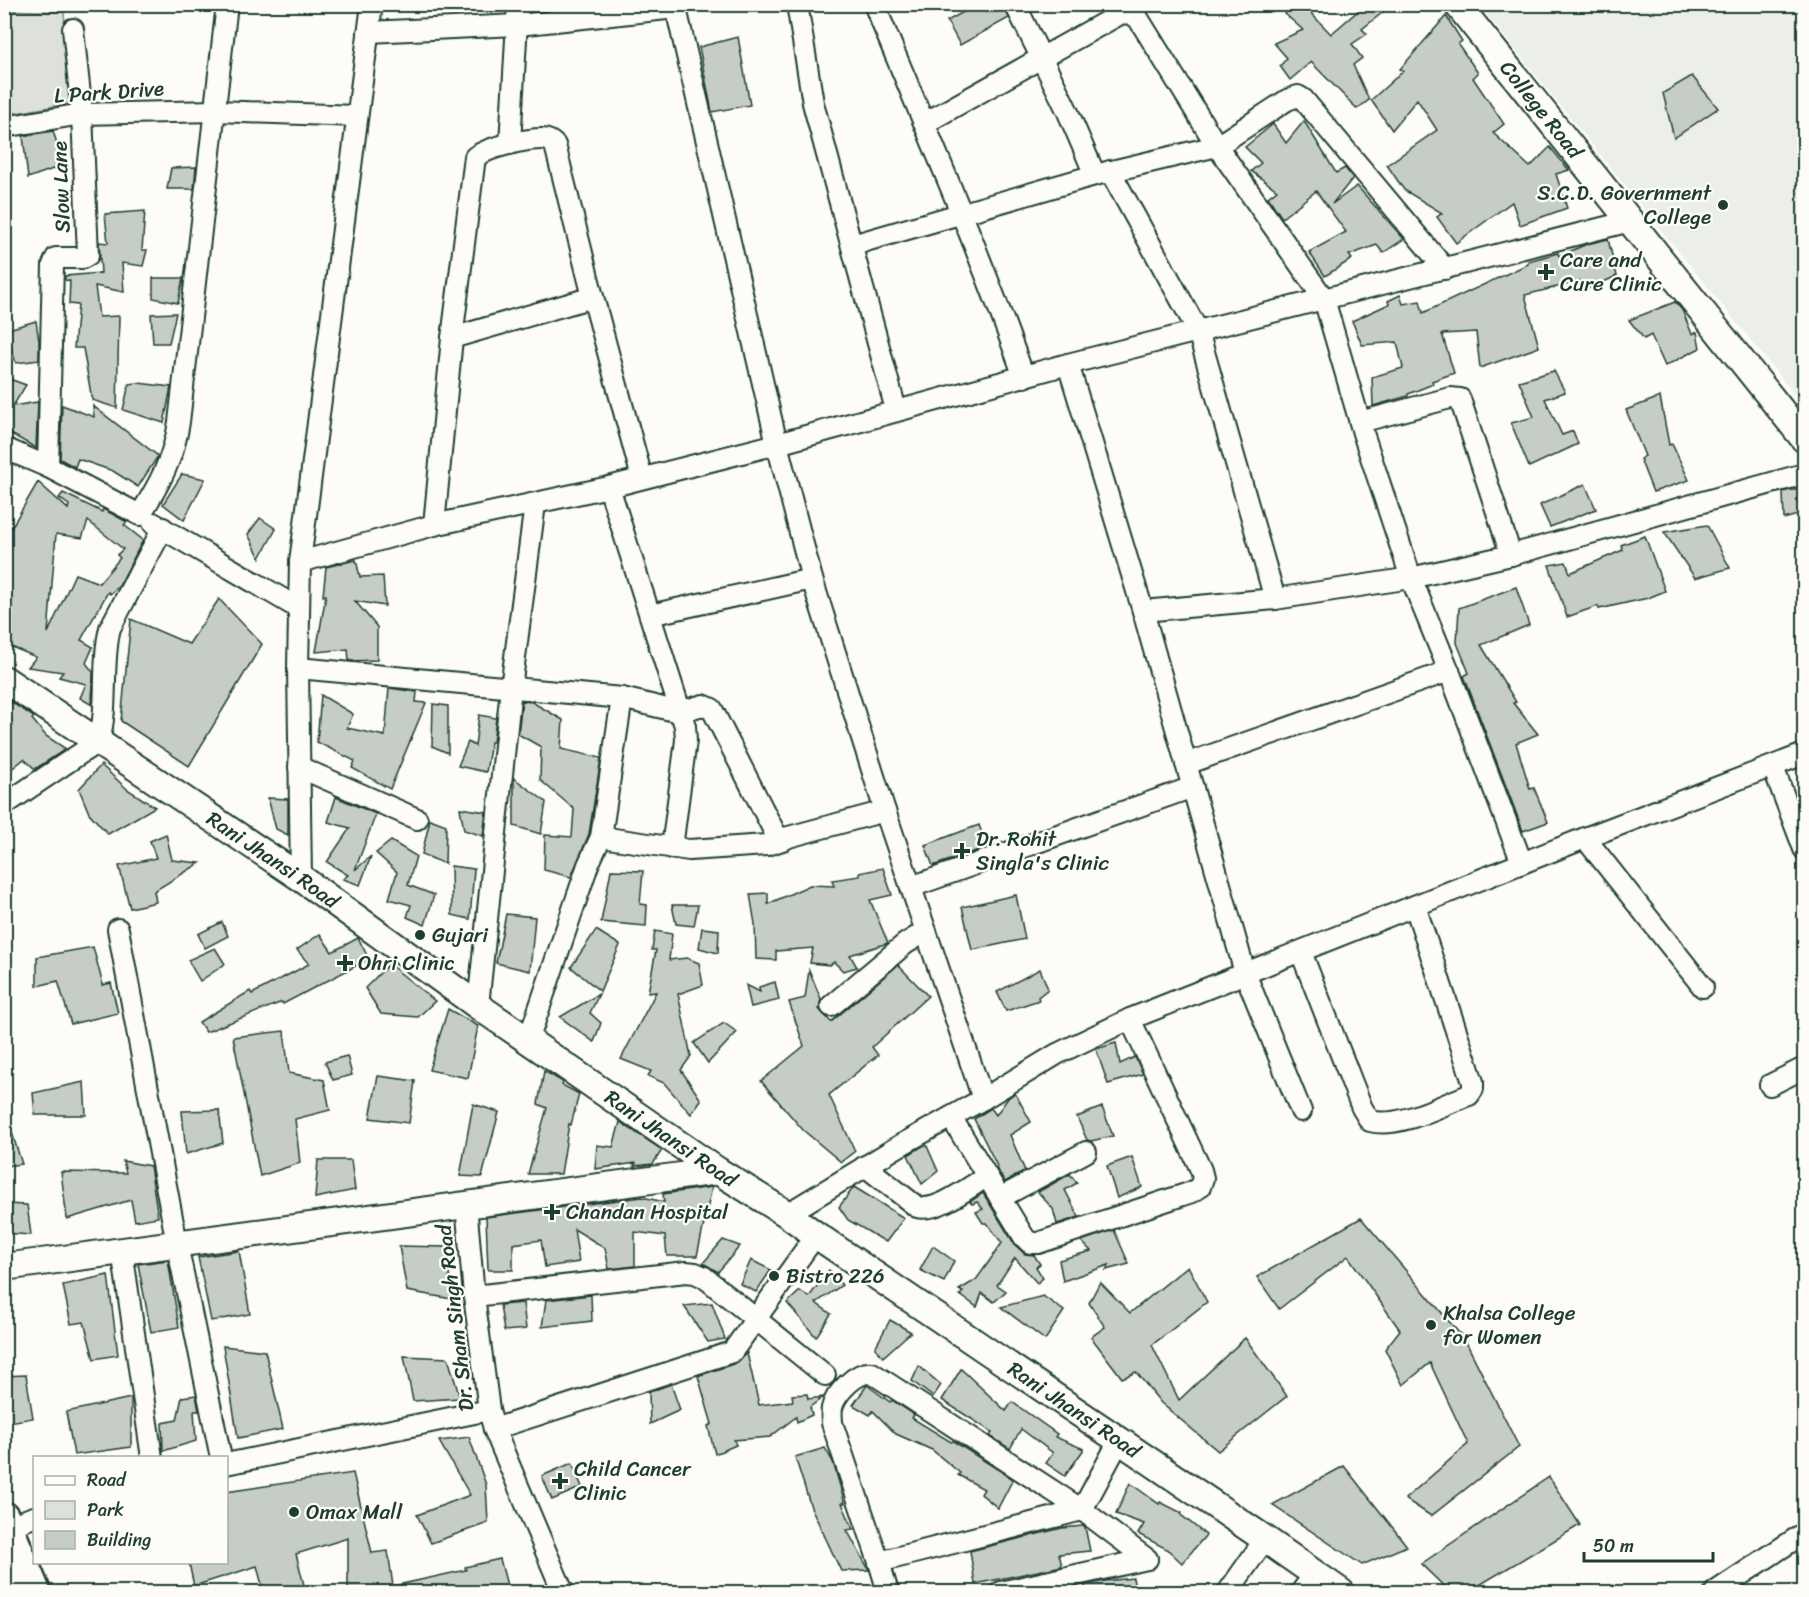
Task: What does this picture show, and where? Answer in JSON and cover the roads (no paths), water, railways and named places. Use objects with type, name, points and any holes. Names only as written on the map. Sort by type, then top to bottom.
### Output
[{"type":"main road","points":[[16,1520],[36,1593]]},
{"type":"main road","points":[[4,1570],[14,1593]]},
{"type":"street","points":[[140,515],[159,486],[177,439],[227,4]]},
{"type":"street","points":[[301,878],[298,668],[300,562],[372,4]]},
{"type":"street","points":[[510,144],[518,4]]},
{"type":"street","points":[[797,4],[813,103],[896,410]]},
{"type":"street","points":[[874,4],[994,292],[1024,377]]},
{"type":"street","points":[[1015,4],[1067,110],[1102,173],[1197,331],[1275,599]]},
{"type":"street","name":"College Road","points":[[1457,4],[1804,439]]},
{"type":"street","points":[[368,33],[518,25],[676,6],[777,444],[812,579],[885,811],[983,1099]]},
{"type":"street","points":[[925,123],[1120,14],[1129,13],[1138,18],[1217,146],[1324,299],[1360,422],[1411,578],[1522,863]]},
{"type":"street","points":[[73,29],[82,114]]},
{"type":"street","points":[[852,245],[1102,173],[1217,146],[1287,100],[1298,96],[1303,99],[1445,269]]},
{"type":"street","name":"L Park Drive","points":[[4,127],[82,114],[216,111],[357,116]]},
{"type":"street","name":"Slow Lane","points":[[48,467],[53,265],[56,258],[83,258],[88,255],[82,114]]},
{"type":"street","points":[[434,525],[452,338],[475,157],[510,144],[544,139],[555,145],[592,297],[642,478]]},
{"type":"street","points":[[300,562],[434,525],[609,487],[777,444],[1068,364],[1630,221]]},
{"type":"street","points":[[452,338],[592,297]]},
{"type":"street","points":[[1068,364],[1143,611],[1245,973],[1301,1111]]},
{"type":"street","points":[[1360,422],[1450,398],[1460,399],[1511,555]]},
{"type":"street","points":[[4,448],[48,467],[140,515],[298,608]]},
{"type":"street","points":[[1143,611],[1275,599],[1411,578],[1511,555],[1804,474]]},
{"type":"street","points":[[609,487],[685,726],[686,740],[672,848]]},
{"type":"street","points":[[478,1006],[511,688],[535,504]]},
{"type":"street","points":[[4,805],[99,741],[105,714],[107,646],[110,628],[163,528]]},
{"type":"street","points":[[650,615],[812,579]]},
{"type":"street","points":[[298,668],[622,698],[680,712],[703,705],[712,710],[775,833],[781,839],[785,839]]},
{"type":"street","points":[[1186,764],[1449,671]]},
{"type":"street","name":"Rani Jhansi Road","points":[[7,684],[99,741],[301,878],[528,1041],[1265,1539],[1307,1584],[1341,1593]]},
{"type":"street","points":[[528,1041],[588,865],[601,837],[622,698]]},
{"type":"street","points":[[787,1214],[1057,1054],[1130,1019],[1585,838],[1804,754]]},
{"type":"street","points":[[299,767],[417,819]]},
{"type":"street","points":[[1773,767],[1804,849]]},
{"type":"street","points":[[912,887],[1193,788]]},
{"type":"street","points":[[601,837],[689,850],[767,845],[885,811]]},
{"type":"street","points":[[1585,838],[1703,987]]},
{"type":"street","points":[[1301,952],[1358,1100],[1370,1121],[1381,1124],[1397,1122],[1469,1095],[1473,1089],[1473,1082],[1415,906]]},
{"type":"street","points":[[118,929],[177,1244],[221,1456]]},
{"type":"street","points":[[831,1006],[905,944],[926,931]]},
{"type":"street","points":[[951,1117],[1024,1237],[1030,1243],[1038,1243],[1192,1192],[1200,1187],[1203,1178],[1201,1170],[1130,1019]]},
{"type":"street","points":[[1770,1085],[1804,1068]]},
{"type":"street","points":[[1000,1198],[1086,1152]]},
{"type":"street","points":[[865,1166],[917,1207],[924,1209],[937,1206],[986,1176]]},
{"type":"street","points":[[4,1267],[466,1203],[718,1171]]},
{"type":"street","name":"Dr. Sham Singh Road","points":[[466,1203],[474,1296],[491,1419],[563,1593]]},
{"type":"street","points":[[228,1464],[491,1419],[724,1356],[738,1346],[816,1235]]},
{"type":"street","points":[[122,1250],[152,1456]]},
{"type":"street","points":[[474,1296],[696,1272],[825,1375]]},
{"type":"street","points":[[888,1593],[832,1423],[831,1413],[832,1406],[843,1389],[860,1374],[867,1372],[872,1373],[1082,1510],[1147,1559],[1001,1593]]},
{"type":"street","points":[[879,1562],[1082,1510],[1119,1441]]},
{"type":"street","points":[[1715,1593],[1804,1533]]},
{"type":"street","points":[[1228,1593],[1265,1539]]},
{"type":"place","name":"S.C.D. Government College","points":[[1723,205]]},
{"type":"place","name":"Care and Cure Clinic","points":[[1546,272]]},
{"type":"place","name":"Dr. Rohit Singla's Clinic","points":[[962,851]]},
{"type":"place","name":"Gujari","points":[[420,935]]},
{"type":"place","name":"Ohri Clinic","points":[[345,963]]},
{"type":"place","name":"Chandan Hospital","points":[[552,1212]]},
{"type":"place","name":"Bistro 226","points":[[774,1276]]},
{"type":"place","name":"Khalsa College for Women","points":[[1431,1325]]},
{"type":"place","name":"Child Cancer Clinic","points":[[560,1481]]},
{"type":"place","name":"Omax Mall","points":[[294,1512]]}]
